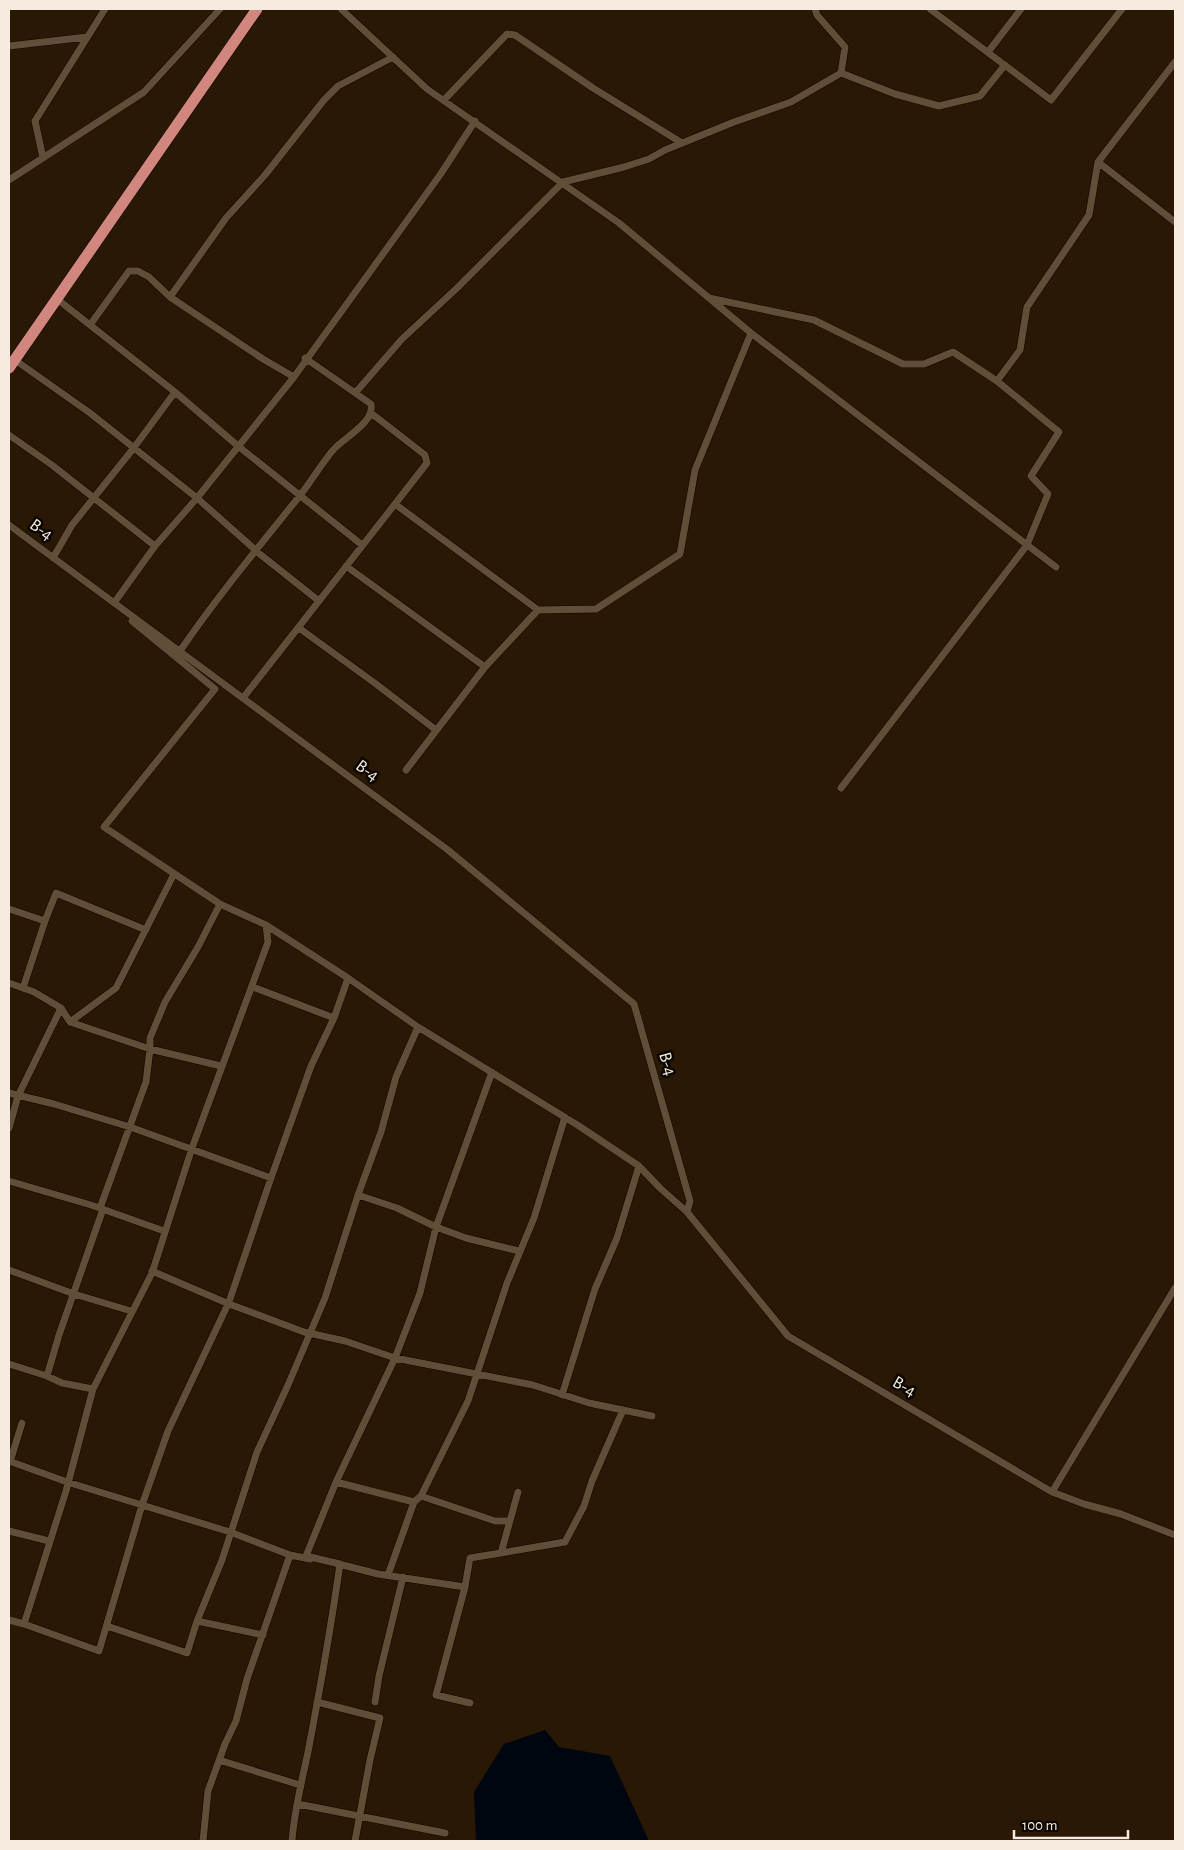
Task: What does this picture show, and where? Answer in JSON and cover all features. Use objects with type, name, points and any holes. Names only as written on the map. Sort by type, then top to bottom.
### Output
[{"type":"highway","points":[[12,364],[258,9]]},
{"type":"street","points":[[43,158],[35,122],[105,9]]},
{"type":"street","points":[[9,180],[144,92],[220,9]]},
{"type":"street","points":[[342,9],[427,89],[563,182],[619,223],[706,298],[1056,567]]},
{"type":"street","points":[[815,9],[817,16],[844,46],[841,73]]},
{"type":"street","points":[[930,9],[1051,100],[1122,9]]},
{"type":"street","points":[[988,52],[1021,9]]},
{"type":"street","points":[[444,100],[507,34],[515,35],[593,88],[682,143]]},
{"type":"street","points":[[9,46],[87,37]]},
{"type":"street","points":[[170,297],[226,218],[265,174],[324,100],[338,86],[393,56]]},
{"type":"street","points":[[997,381],[1020,350],[1027,307],[1089,215],[1098,162],[1175,62]]},
{"type":"street","points":[[841,73],[895,94],[939,106],[980,96],[1005,65]]},
{"type":"street","points":[[356,392],[402,339],[456,289],[563,182],[624,168],[682,143],[791,102],[841,73]]},
{"type":"street","points":[[114,603],[155,546],[197,498],[294,377],[440,175],[475,121]]},
{"type":"street","points":[[1098,162],[1175,222]]},
{"type":"street","points":[[90,325],[129,271],[138,271],[149,278],[170,297],[263,359],[294,377]]},
{"type":"street","points":[[706,298],[814,320],[904,364],[924,364],[952,352],[997,381],[1059,432],[1030,476],[1048,494],[1027,544],[841,788]]},
{"type":"street","points":[[56,299],[175,392],[238,446],[362,545]]},
{"type":"street","points":[[396,504],[538,610],[596,609],[680,554],[695,470],[751,333]]},
{"type":"street","points":[[180,651],[202,619],[335,448],[370,417],[371,404],[306,358]]},
{"type":"street","points":[[12,364],[90,414],[197,498],[256,550],[319,601]]},
{"type":"street","points":[[175,392],[133,449],[72,525],[56,560],[215,689],[104,827],[220,904],[266,926],[348,978],[418,1027],[565,1117],[638,1166],[688,1212]]},
{"type":"street","points":[[243,698],[427,463],[425,455],[371,413]]},
{"type":"street","points":[[9,435],[155,546]]},
{"type":"street","name":"B-4","points":[[9,525],[448,850],[634,1004],[690,1201],[688,1212],[788,1336],[1052,1492],[1084,1504],[1121,1514],[1175,1536]]},
{"type":"street","points":[[346,566],[485,667]]},
{"type":"street","points":[[406,770],[485,667],[538,610]]},
{"type":"street","points":[[299,628],[436,730]]},
{"type":"street","points":[[70,1022],[116,988],[174,874]]},
{"type":"street","points":[[23,988],[45,920],[56,893],[146,930]]},
{"type":"street","points":[[48,1376],[102,1209],[146,1082],[150,1038],[165,1002],[198,947],[220,904]]},
{"type":"street","points":[[9,909],[45,920]]},
{"type":"street","points":[[24,1624],[93,1390],[152,1271],[192,1148],[268,942],[266,926]]},
{"type":"street","points":[[9,1620],[99,1651],[142,1505],[168,1431],[228,1304],[311,1066],[334,1018],[348,978]]},
{"type":"street","points":[[9,983],[34,992],[61,1008],[70,1022],[150,1049],[221,1066]]},
{"type":"street","points":[[252,987],[334,1018]]},
{"type":"street","points":[[9,1128],[18,1096],[61,1008]]},
{"type":"street","points":[[107,1626],[187,1653],[197,1622],[217,1573],[256,1452],[325,1298],[358,1195],[381,1132],[396,1077],[418,1027]]},
{"type":"street","points":[[465,1587],[388,1576],[306,1556],[336,1482],[395,1358],[420,1293],[436,1227],[492,1072]]},
{"type":"street","points":[[9,1093],[54,1104],[130,1127],[271,1178]]},
{"type":"street","points":[[388,1576],[414,1502],[421,1496],[468,1401],[519,1251],[534,1218],[565,1117]]},
{"type":"street","points":[[562,1395],[595,1290],[617,1238],[638,1166]]},
{"type":"street","points":[[9,1181],[102,1209],[164,1231]]},
{"type":"street","points":[[358,1195],[397,1208],[436,1227],[466,1238],[519,1251]]},
{"type":"street","points":[[9,1270],[74,1294],[131,1311]]},
{"type":"street","points":[[152,1271],[228,1304],[304,1332],[345,1341],[395,1358],[534,1385],[562,1395],[652,1416]]},
{"type":"street","points":[[1052,1492],[1175,1288]]},
{"type":"street","points":[[9,1364],[48,1376],[62,1383],[93,1390]]},
{"type":"street","points":[[470,1703],[436,1695],[465,1587],[470,1558],[565,1542],[584,1506],[592,1481],[622,1410]]},
{"type":"street","points":[[22,1423],[9,1461],[67,1482],[230,1532],[290,1555],[340,1564]]},
{"type":"street","points":[[336,1482],[414,1502]]},
{"type":"street","points":[[501,1553],[508,1521],[518,1492]]},
{"type":"street","points":[[421,1496],[494,1520],[508,1521]]},
{"type":"street","points":[[9,1530],[49,1541]]},
{"type":"street","points":[[203,1841],[208,1791],[224,1744],[236,1721],[246,1680],[290,1555]]},
{"type":"street","points":[[292,1841],[300,1785],[324,1673],[340,1564]]},
{"type":"street","points":[[376,1702],[379,1676],[402,1578]]},
{"type":"street","points":[[197,1622],[263,1634]]},
{"type":"street","points":[[317,1702],[380,1718],[355,1841]]},
{"type":"street","points":[[219,1760],[300,1785]]},
{"type":"street","points":[[298,1804],[445,1834]]},
{"type":"shaded area","points":[[545,1730],[559,1747],[610,1756],[649,1841],[476,1841],[474,1792],[504,1744]]}]
